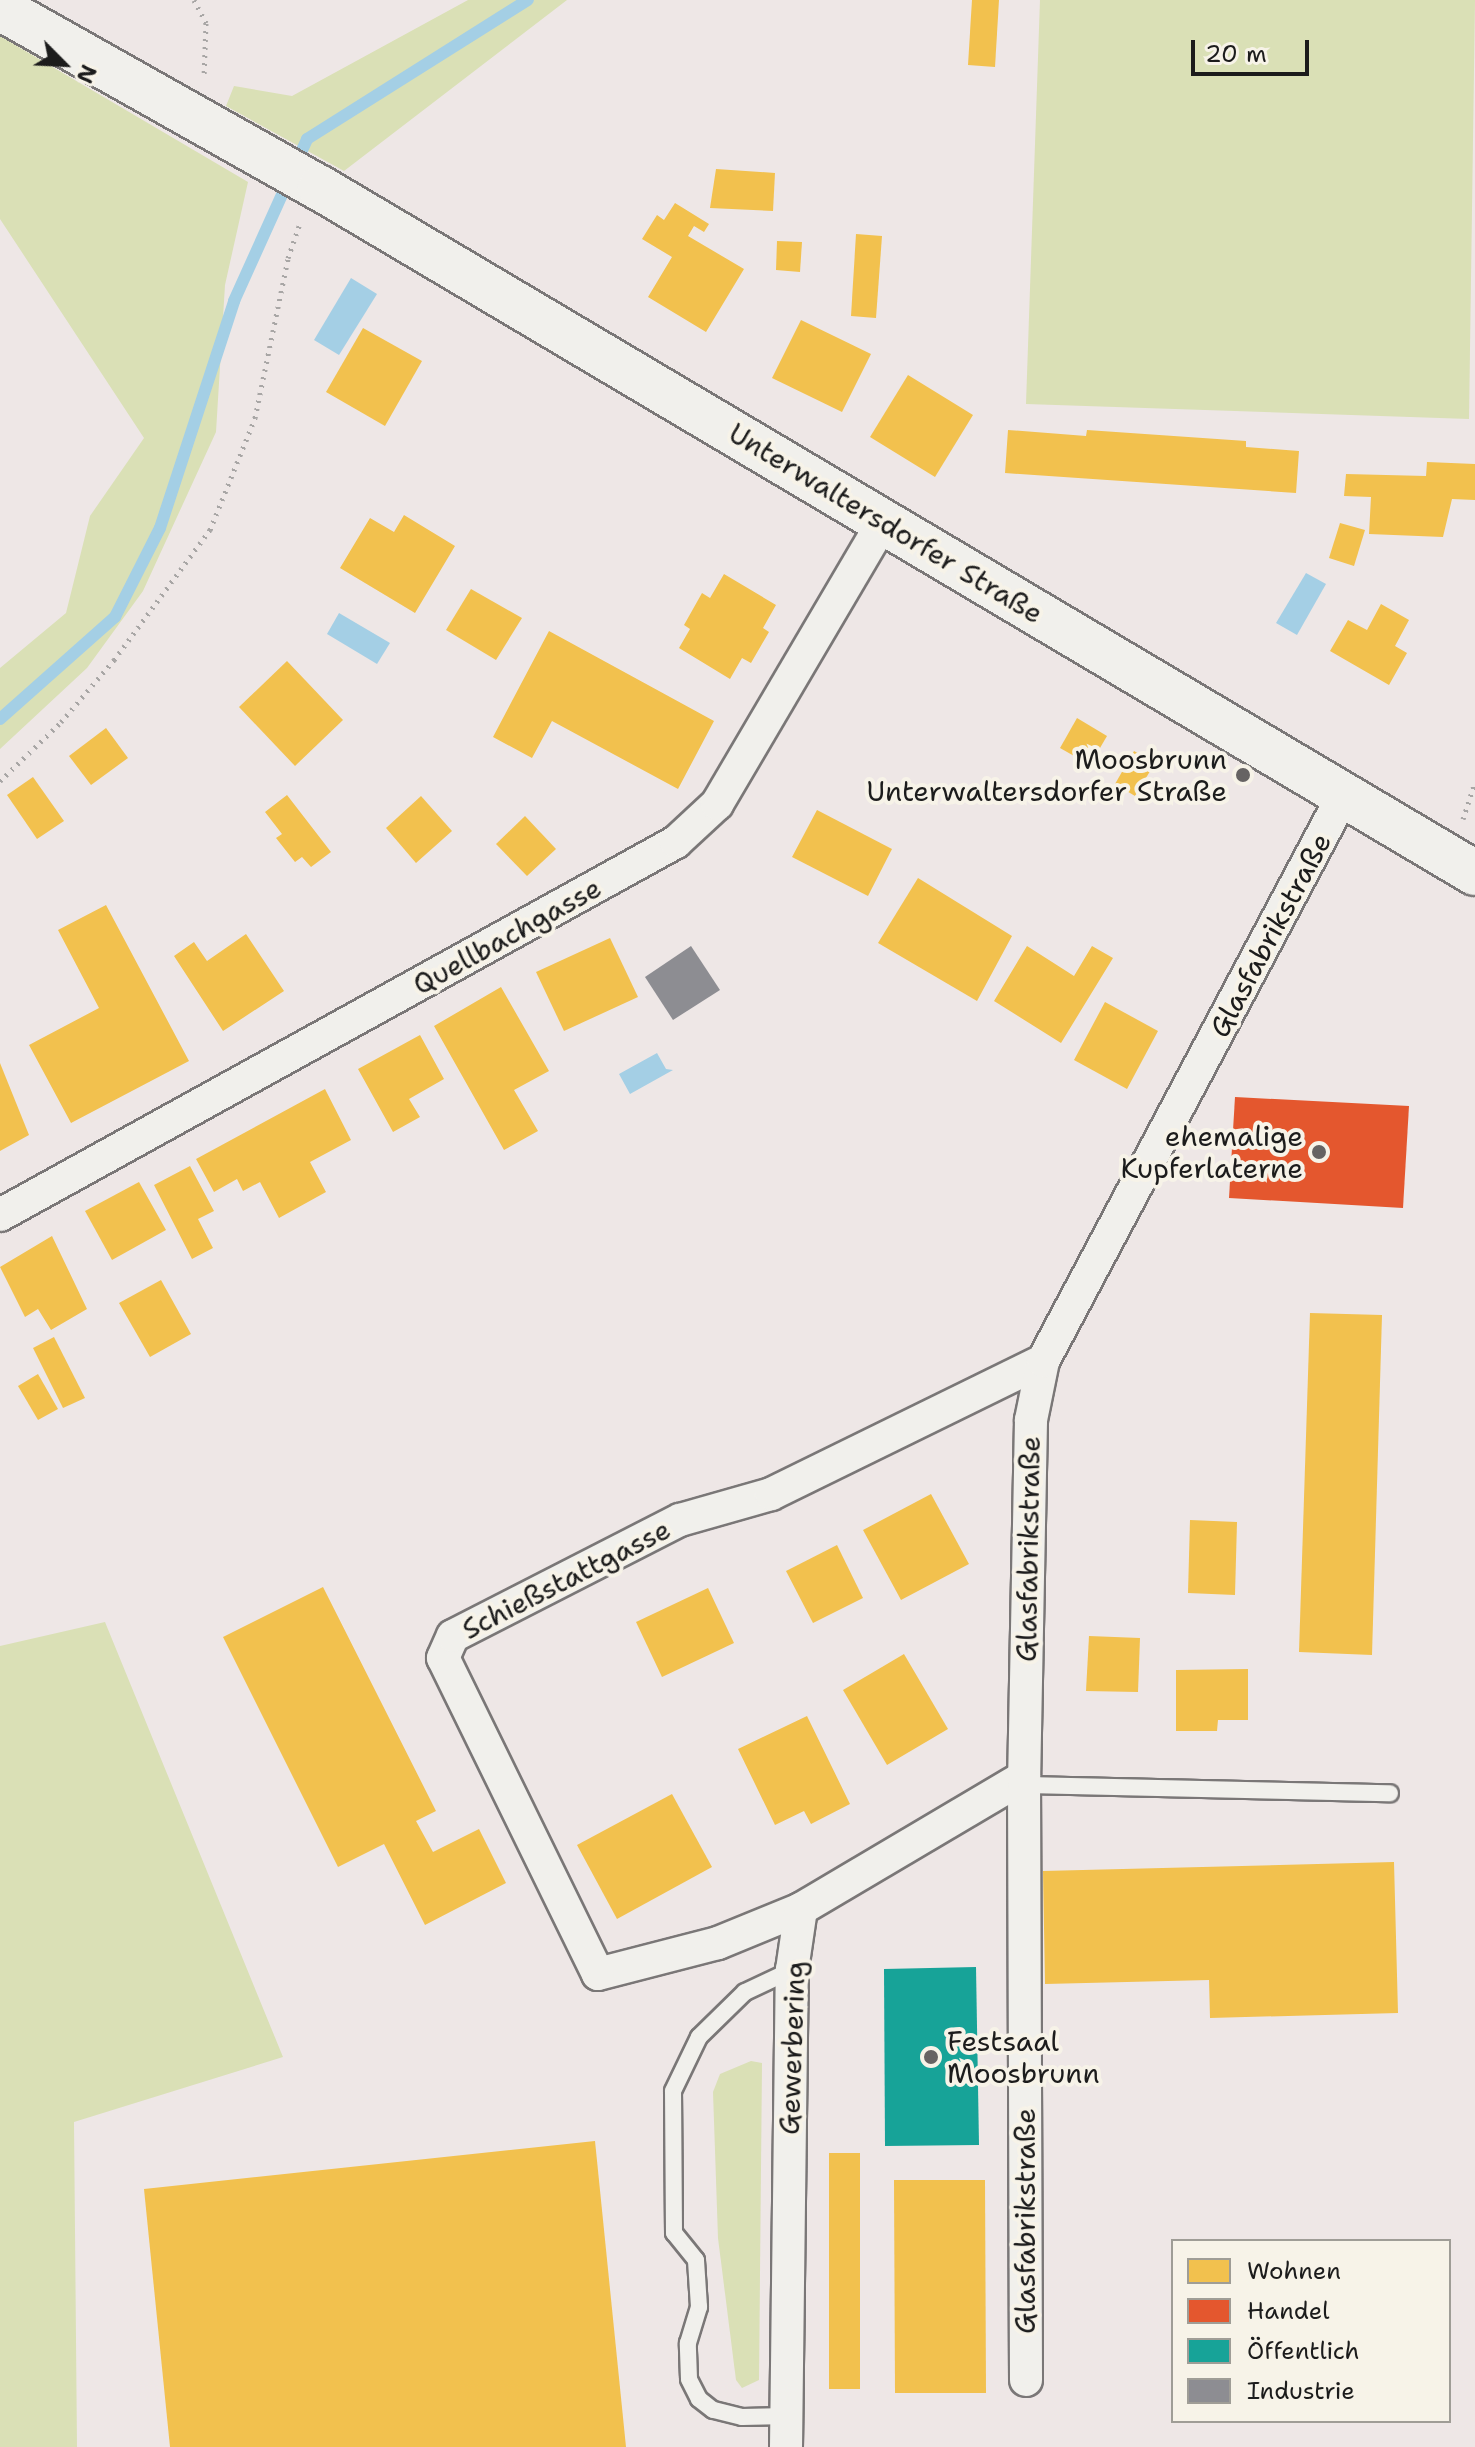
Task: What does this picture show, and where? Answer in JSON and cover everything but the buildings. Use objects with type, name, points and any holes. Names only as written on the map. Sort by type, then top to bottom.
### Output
[{"type":"main road","points":[[0,8],[191,116]]},
{"type":"main road","name":"Unterwaltersdorfer Straße","points":[[191,116],[308,181],[1475,873]]},
{"type":"street","name":"Quellbachgasse","points":[[0,1215],[676,842],[717,804],[884,521]]},
{"type":"street","name":"Glasfabrikstraße","points":[[1026,2380],[1024,1781],[1031,1420],[1043,1361],[1344,794]]},
{"type":"street","name":"Schießstattgasse","points":[[801,1909],[718,1943],[598,1974],[443,1658],[453,1636],[680,1520],[771,1494],[1043,1361]]},
{"type":"street","points":[[801,1909],[1024,1781]]},
{"type":"street","name":"Gewerbering","points":[[786,2431],[792,1970],[801,1909]]},
{"type":"lane","points":[[1024,1781],[1390,1793]]},
{"type":"lane","points":[[786,2431],[713,2410],[699,2399],[689,2379],[688,2343],[699,2307],[696,2260],[674,2233],[673,2091],[699,2037],[745,1992],[792,1970]]},
{"type":"path","points":[[191,116],[208,66],[206,23],[194,0]]},
{"type":"path","points":[[0,781],[61,722],[114,660],[210,530],[255,418],[288,258],[308,181]]},
{"type":"green space","points":[[468,0],[567,0],[344,171],[226,106],[234,86],[292,96]]},
{"type":"green space","points":[[1040,0],[1475,0],[1469,419],[1026,404]]},
{"type":"green space","points":[[0,36],[248,182],[225,285],[216,432],[143,591],[87,668],[0,749],[0,668],[66,613],[90,516],[144,438],[0,219]]},
{"type":"green space","points":[[105,1622],[283,2057],[74,2122],[77,2447],[0,2447],[0,1646]]},
{"type":"green space","points":[[751,2061],[762,2063],[759,2380],[742,2388],[736,2380],[718,2238],[713,2092],[720,2074]]},
{"type":"water","points":[[351,278],[377,294],[339,355],[314,340]]},
{"type":"water","points":[[1306,573],[1326,584],[1297,635],[1276,623]]},
{"type":"water","points":[[339,613],[390,643],[377,664],[327,634]]},
{"type":"water","points":[[657,1053],[666,1069],[673,1070],[630,1094],[619,1074]]},
{"type":"waterway","points":[[0,719],[115,617],[160,528],[234,301],[307,139],[528,0]]},
{"type":"place","name":"Moosbrunn Unterwaltersdorfer Straße","points":[[1243,775]]},
{"type":"place","name":"ehemalige Kupferlaterne","points":[[1319,1152]]},
{"type":"place","name":"Festsaal Moosbrunn","points":[[931,2057]]}]
